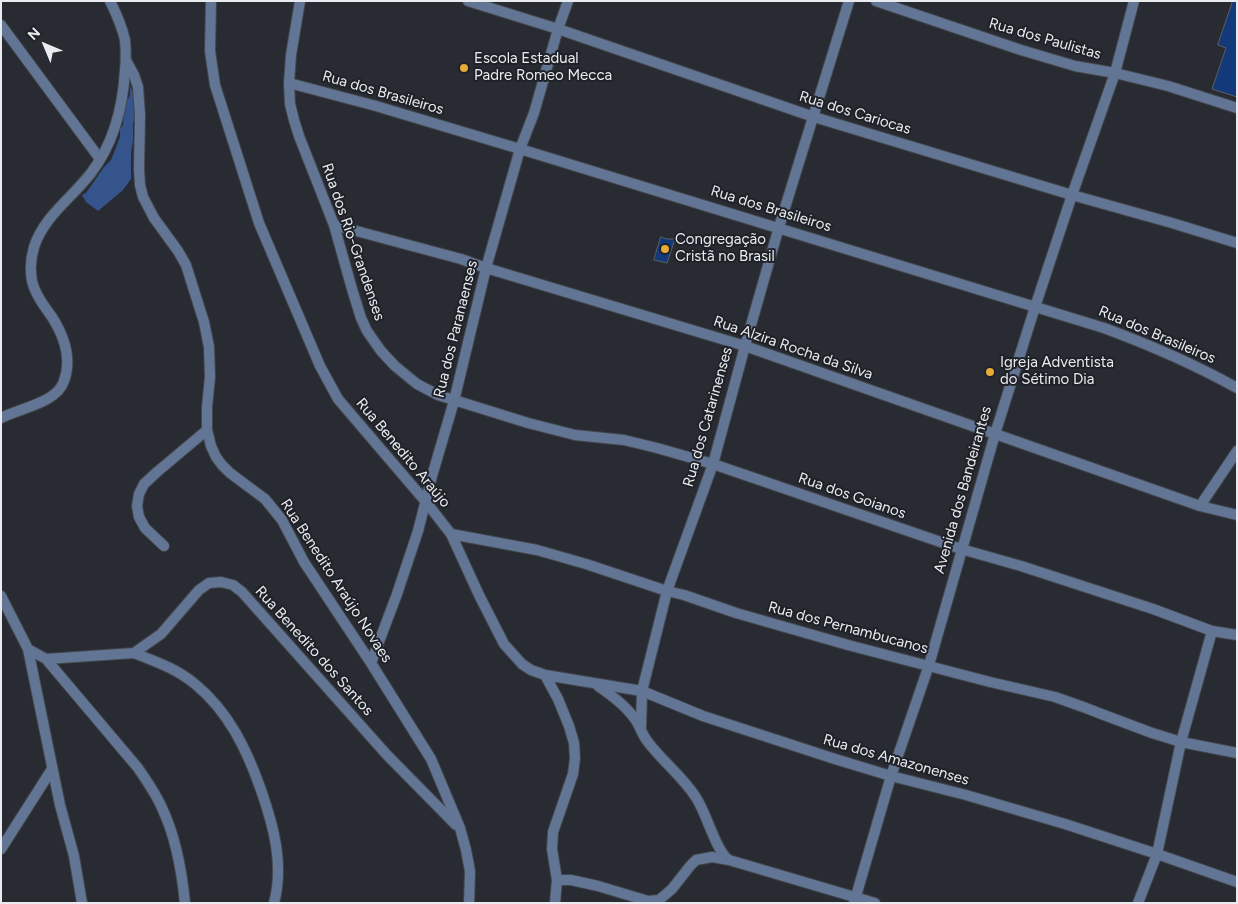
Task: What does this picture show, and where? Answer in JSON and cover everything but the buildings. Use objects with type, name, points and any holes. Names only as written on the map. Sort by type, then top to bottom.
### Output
[{"type":"street","name":"Rua Benedito Araújo Novaes","points":[[110,1],[125,41],[126,60],[138,87],[140,109],[139,169],[143,197],[154,218],[186,264],[204,322],[209,347],[210,377],[207,407],[211,446],[222,465],[265,499],[282,520],[304,562],[371,663],[431,759],[460,828],[466,850],[470,871],[469,903]]},
{"type":"street","name":"Rua Benedito Araújo","points":[[211,1],[210,51],[215,85],[258,223],[320,366],[338,399],[451,534],[478,595],[504,644],[522,664],[531,670],[545,675]]},
{"type":"street","name":"Rua dos Rio-Grandenses","points":[[300,1],[289,82],[290,104],[299,136],[334,225],[360,318],[367,332],[381,351],[408,378],[438,395],[454,401]]},
{"type":"street","name":"Rua dos Cariocas","points":[[468,1],[558,29],[814,116],[1237,243]]},
{"type":"street","name":"Rua dos Paranaenses","points":[[371,663],[414,546],[454,401],[486,268],[520,148],[534,113],[568,1]]},
{"type":"street","name":"Rua dos Catarinenses","points":[[640,728],[642,691],[667,591],[713,464],[779,227],[849,1]]},
{"type":"street","name":"Rua dos Paulistas","points":[[876,1],[1074,66],[1115,73],[1168,86],[1237,108]]},
{"type":"street","name":"Avenida dos Bandeirantes","points":[[855,900],[891,776],[929,665],[995,434],[1035,306],[1115,73],[1134,1]]},
{"type":"street","points":[[1,25],[100,159]]},
{"type":"street","points":[[1,418],[48,398],[58,392],[64,382],[68,367],[65,345],[59,330],[42,303],[32,282],[32,256],[39,235],[56,210],[91,172],[111,139],[119,116],[126,60]]},
{"type":"street","name":"Rua dos Brasileiros","points":[[289,82],[520,148],[1104,328],[1164,351],[1211,373],[1237,388]]},
{"type":"street","name":"Rua Alzira Rocha da Silva","points":[[334,225],[461,259],[745,346],[1200,506],[1237,515]]},
{"type":"street","name":"Rua dos Goianos","points":[[454,401],[560,432],[624,440],[713,464],[961,549],[1038,571],[1212,631],[1237,635]]},
{"type":"street","points":[[164,546],[145,528],[138,517],[139,494],[144,484],[208,430]]},
{"type":"street","points":[[1200,506],[1237,451]]},
{"type":"street","name":"Rua dos Pernambucanos","points":[[451,534],[536,550],[586,564],[736,613],[990,682],[1055,697],[1145,731],[1181,742],[1237,754]]},
{"type":"street","name":"Rua Benedito dos Santos","points":[[134,653],[161,634],[199,590],[209,583],[222,582],[233,585],[242,592],[386,755],[460,828]]},
{"type":"street","points":[[1,596],[28,650],[52,769],[74,856],[82,903]]},
{"type":"street","points":[[1138,903],[1157,854],[1181,742],[1212,631]]},
{"type":"street","points":[[28,650],[46,660],[138,768],[151,787],[163,809],[173,838],[185,903]]},
{"type":"street","points":[[46,660],[134,653],[170,667],[195,684],[211,698],[236,732],[252,766],[266,803],[275,834],[278,867],[274,903]]},
{"type":"street","points":[[545,675],[569,726],[574,743],[575,758],[572,774],[552,832],[552,848],[557,880],[555,903]]},
{"type":"street","name":"Rua dos Amazonenses","points":[[545,675],[642,691],[703,716],[836,759],[1065,824],[1237,882]]},
{"type":"street","points":[[594,683],[620,702],[635,719],[648,742],[685,783],[704,812],[720,850],[725,858],[729,860]]},
{"type":"street","points":[[1,849],[52,769]]},
{"type":"street","points":[[557,880],[571,880],[598,886],[648,901],[658,900],[672,889],[696,860],[712,857],[729,860],[855,900],[875,903]]},
{"type":"shaded area","points":[[130,86],[137,101],[133,123],[131,179],[123,190],[98,211],[86,202],[82,195],[86,193],[111,160],[120,137],[124,107],[130,95]]},
{"type":"place","name":"Escola Estadual Padre Romeo Mecca","points":[[464,68]]},
{"type":"place","name":"Congregação Cristã no Brasil","points":[[665,249]]},
{"type":"place","name":"Igreja Adventista do Sétimo Dia","points":[[990,372]]}]
